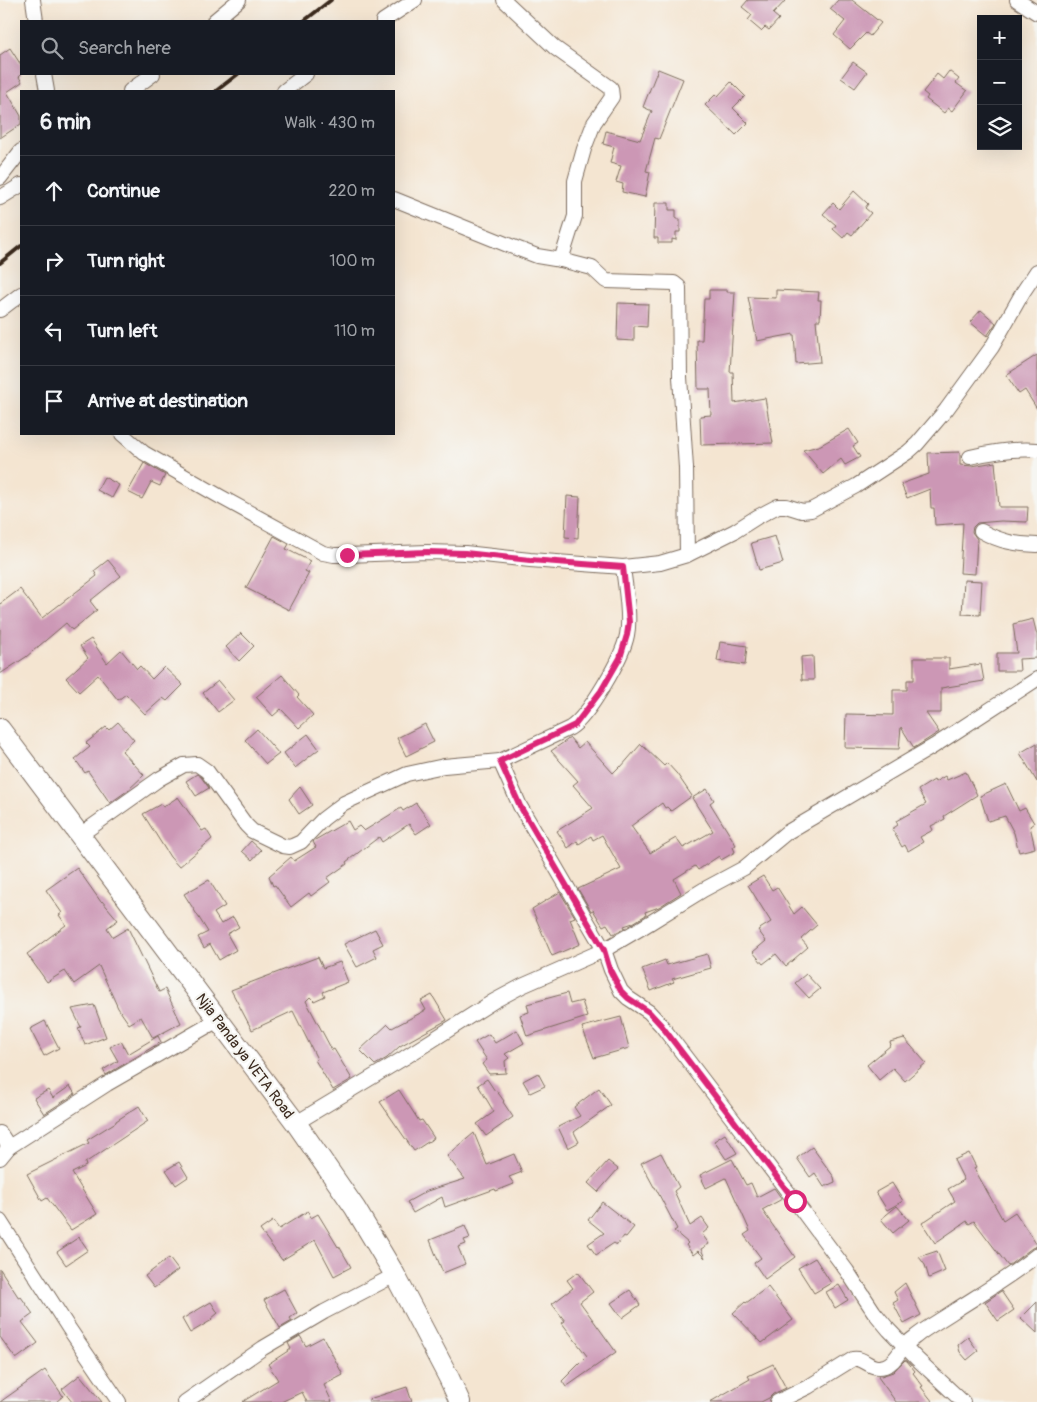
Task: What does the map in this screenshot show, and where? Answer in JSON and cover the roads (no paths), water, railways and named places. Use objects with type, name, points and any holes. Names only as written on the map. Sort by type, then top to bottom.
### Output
[{"type":"street","points":[[33,0],[36,20]]},
{"type":"street","points":[[215,20],[239,0]]},
{"type":"street","points":[[385,20],[415,0]]},
{"type":"street","points":[[504,0],[555,48],[611,88],[612,97],[594,123],[584,148],[575,180],[575,216],[561,260]]},
{"type":"street","points":[[1017,0],[1037,13]]},
{"type":"street","points":[[44,75],[47,90]]},
{"type":"street","points":[[131,90],[152,75]]},
{"type":"street","points":[[285,90],[305,75]]},
{"type":"street","points":[[0,178],[20,152]]},
{"type":"street","points":[[0,198],[20,186]]},
{"type":"street","points":[[395,199],[537,256],[592,268],[606,281],[674,283],[679,287],[680,377],[686,468],[687,555]]},
{"type":"street","points":[[123,435],[144,453],[323,553],[347,555],[427,552],[465,553],[623,567],[660,563],[687,555],[735,531],[778,506],[786,506],[802,511],[811,510],[856,486],[908,452],[946,410],[992,347],[1037,271]]},
{"type":"street","points":[[0,310],[20,295]]},
{"type":"street","points":[[970,457],[1014,449],[1037,450]]},
{"type":"street","points":[[981,531],[1004,542],[1037,545]]},
{"type":"street","points":[[80,835],[159,779],[188,764],[197,764],[207,771],[252,831],[286,848],[301,842],[323,819],[344,803],[407,774],[444,766],[500,761],[575,725],[601,691],[620,658],[627,635],[629,622],[623,567]]},
{"type":"street","points":[[296,1123],[494,1001],[522,986],[604,950],[703,890],[744,868],[786,833],[934,746],[1037,679]]},
{"type":"street","name":"Njia Panda ya VETA Road","points":[[0,729],[296,1123],[355,1208],[395,1274],[460,1402]]},
{"type":"street","points":[[500,761],[520,806],[604,950],[610,970],[621,991],[649,1012],[661,1025],[848,1271],[874,1312],[905,1346],[963,1402]]},
{"type":"street","points":[[0,1158],[9,1147],[107,1084],[218,1020]]},
{"type":"street","points":[[0,1133],[9,1147]]},
{"type":"street","points":[[0,1221],[119,1402]]},
{"type":"street","points":[[777,1402],[808,1387],[853,1359],[864,1360],[870,1365],[877,1367],[886,1366],[893,1361],[905,1346],[926,1329],[988,1290],[1037,1255]]},
{"type":"street","points":[[185,1402],[263,1348],[324,1312],[395,1274]]},
{"type":"railway","points":[[305,20],[331,0]]},
{"type":"railway","points":[[217,90],[237,75]]},
{"type":"railway","points":[[0,263],[20,247]]}]
